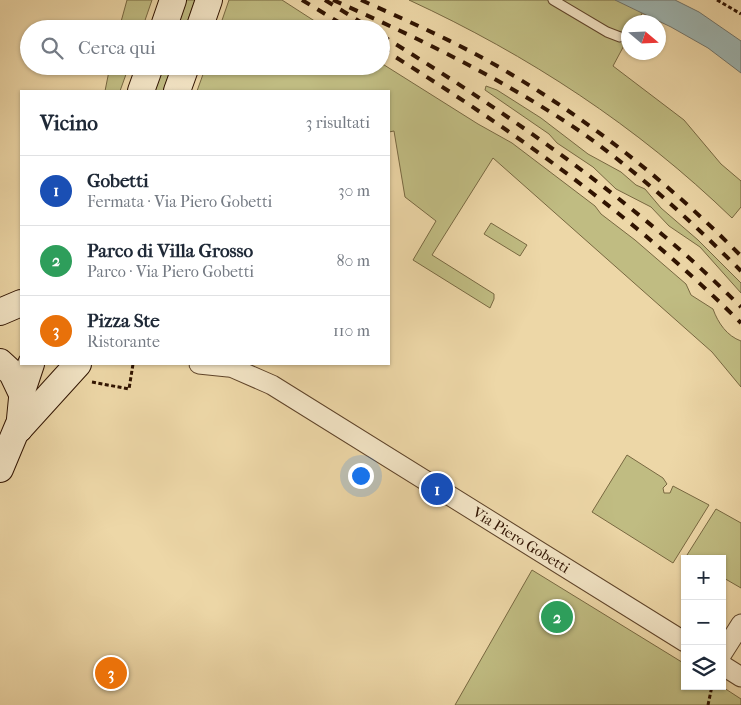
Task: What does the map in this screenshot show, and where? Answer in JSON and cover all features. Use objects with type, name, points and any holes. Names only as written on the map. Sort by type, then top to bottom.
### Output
[{"type":"street","points":[[166,20],[173,0]]},
{"type":"street","points":[[202,20],[208,0]]},
{"type":"street","points":[[141,90],[147,75]]},
{"type":"street","points":[[177,90],[183,75]]},
{"type":"street","points":[[0,312],[20,303]]},
{"type":"street","points":[[0,351],[20,350]]},
{"type":"street","points":[[0,362],[12,373],[22,394]]},
{"type":"street","points":[[20,429],[22,394],[32,365]]},
{"type":"street","points":[[20,429],[77,365]]},
{"type":"street","name":"Via Piero Gobetti","points":[[226,365],[272,385],[681,640]]},
{"type":"street","points":[[0,469],[18,426],[20,429]]},
{"type":"street","points":[[726,648],[741,624]]},
{"type":"street","points":[[726,668],[741,677]]},
{"type":"lane","points":[[553,0],[607,32],[620,37]]},
{"type":"path","points":[[717,0],[741,14]]},
{"type":"path","points":[[129,389],[133,365]]},
{"type":"path","points":[[708,705],[711,690]]},
{"type":"shaded area","points":[[127,0],[152,0],[145,20],[121,20]]},
{"type":"shaded area","points":[[186,0],[195,0],[188,20],[179,20]]},
{"type":"shaded area","points":[[229,0],[282,0],[313,20],[222,20]]},
{"type":"shaded area","points":[[409,0],[650,0],[641,15],[621,15],[621,51],[613,66],[684,120],[721,164],[741,181],[741,207],[732,218],[696,184],[658,153],[580,95],[496,44]]},
{"type":"shaded area","points":[[390,69],[512,143],[595,206],[601,214],[635,240],[686,284],[691,295],[713,309],[731,336],[741,341],[741,387],[712,352],[493,158],[432,255],[494,294],[490,308],[413,260],[436,221],[405,197],[394,131],[390,132],[390,90],[197,90],[203,75],[390,75]]},
{"type":"shaded area","points":[[108,75],[126,75],[120,90],[105,90]]},
{"type":"shaded area","points":[[160,75],[169,75],[163,90],[154,90]]},
{"type":"shaded area","points":[[486,86],[497,90],[541,118],[588,154],[621,172],[636,185],[645,189],[661,208],[698,240],[741,283],[741,293],[700,247],[669,226],[651,207],[616,189],[593,167],[485,90]]},
{"type":"shaded area","points":[[491,223],[527,245],[520,256],[484,234]]},
{"type":"shaded area","points":[[627,455],[663,478],[667,484],[663,488],[664,493],[670,493],[673,486],[709,505],[673,563],[592,512]]},
{"type":"shaded area","points":[[716,509],[741,523],[741,588],[726,579],[726,555],[687,555]]},
{"type":"shaded area","points":[[532,570],[681,662],[681,690],[726,689],[741,699],[741,705],[455,705]]},
{"type":"water","points":[[615,0],[675,0],[699,12],[741,41],[741,73],[708,48],[666,25],[666,15],[646,15]]},
{"type":"railway","points":[[302,0],[335,20]]},
{"type":"railway","points":[[325,0],[357,20]]},
{"type":"railway","points":[[333,0],[376,20]]},
{"type":"railway","points":[[361,0],[469,51],[504,70],[568,110],[658,179],[741,256]]},
{"type":"railway","points":[[390,26],[489,76],[578,130],[621,162],[662,197],[741,271]]},
{"type":"railway","points":[[390,41],[523,128],[614,195],[700,268],[741,307]]},
{"type":"railway","points":[[390,54],[477,110],[569,175],[658,246],[741,323]]},
{"type":"place","name":"Gobetti","points":[[437,489]]},
{"type":"place","name":"Parco di Villa Grosso","points":[[557,617]]},
{"type":"place","name":"Pizza Ste","points":[[111,673]]}]
